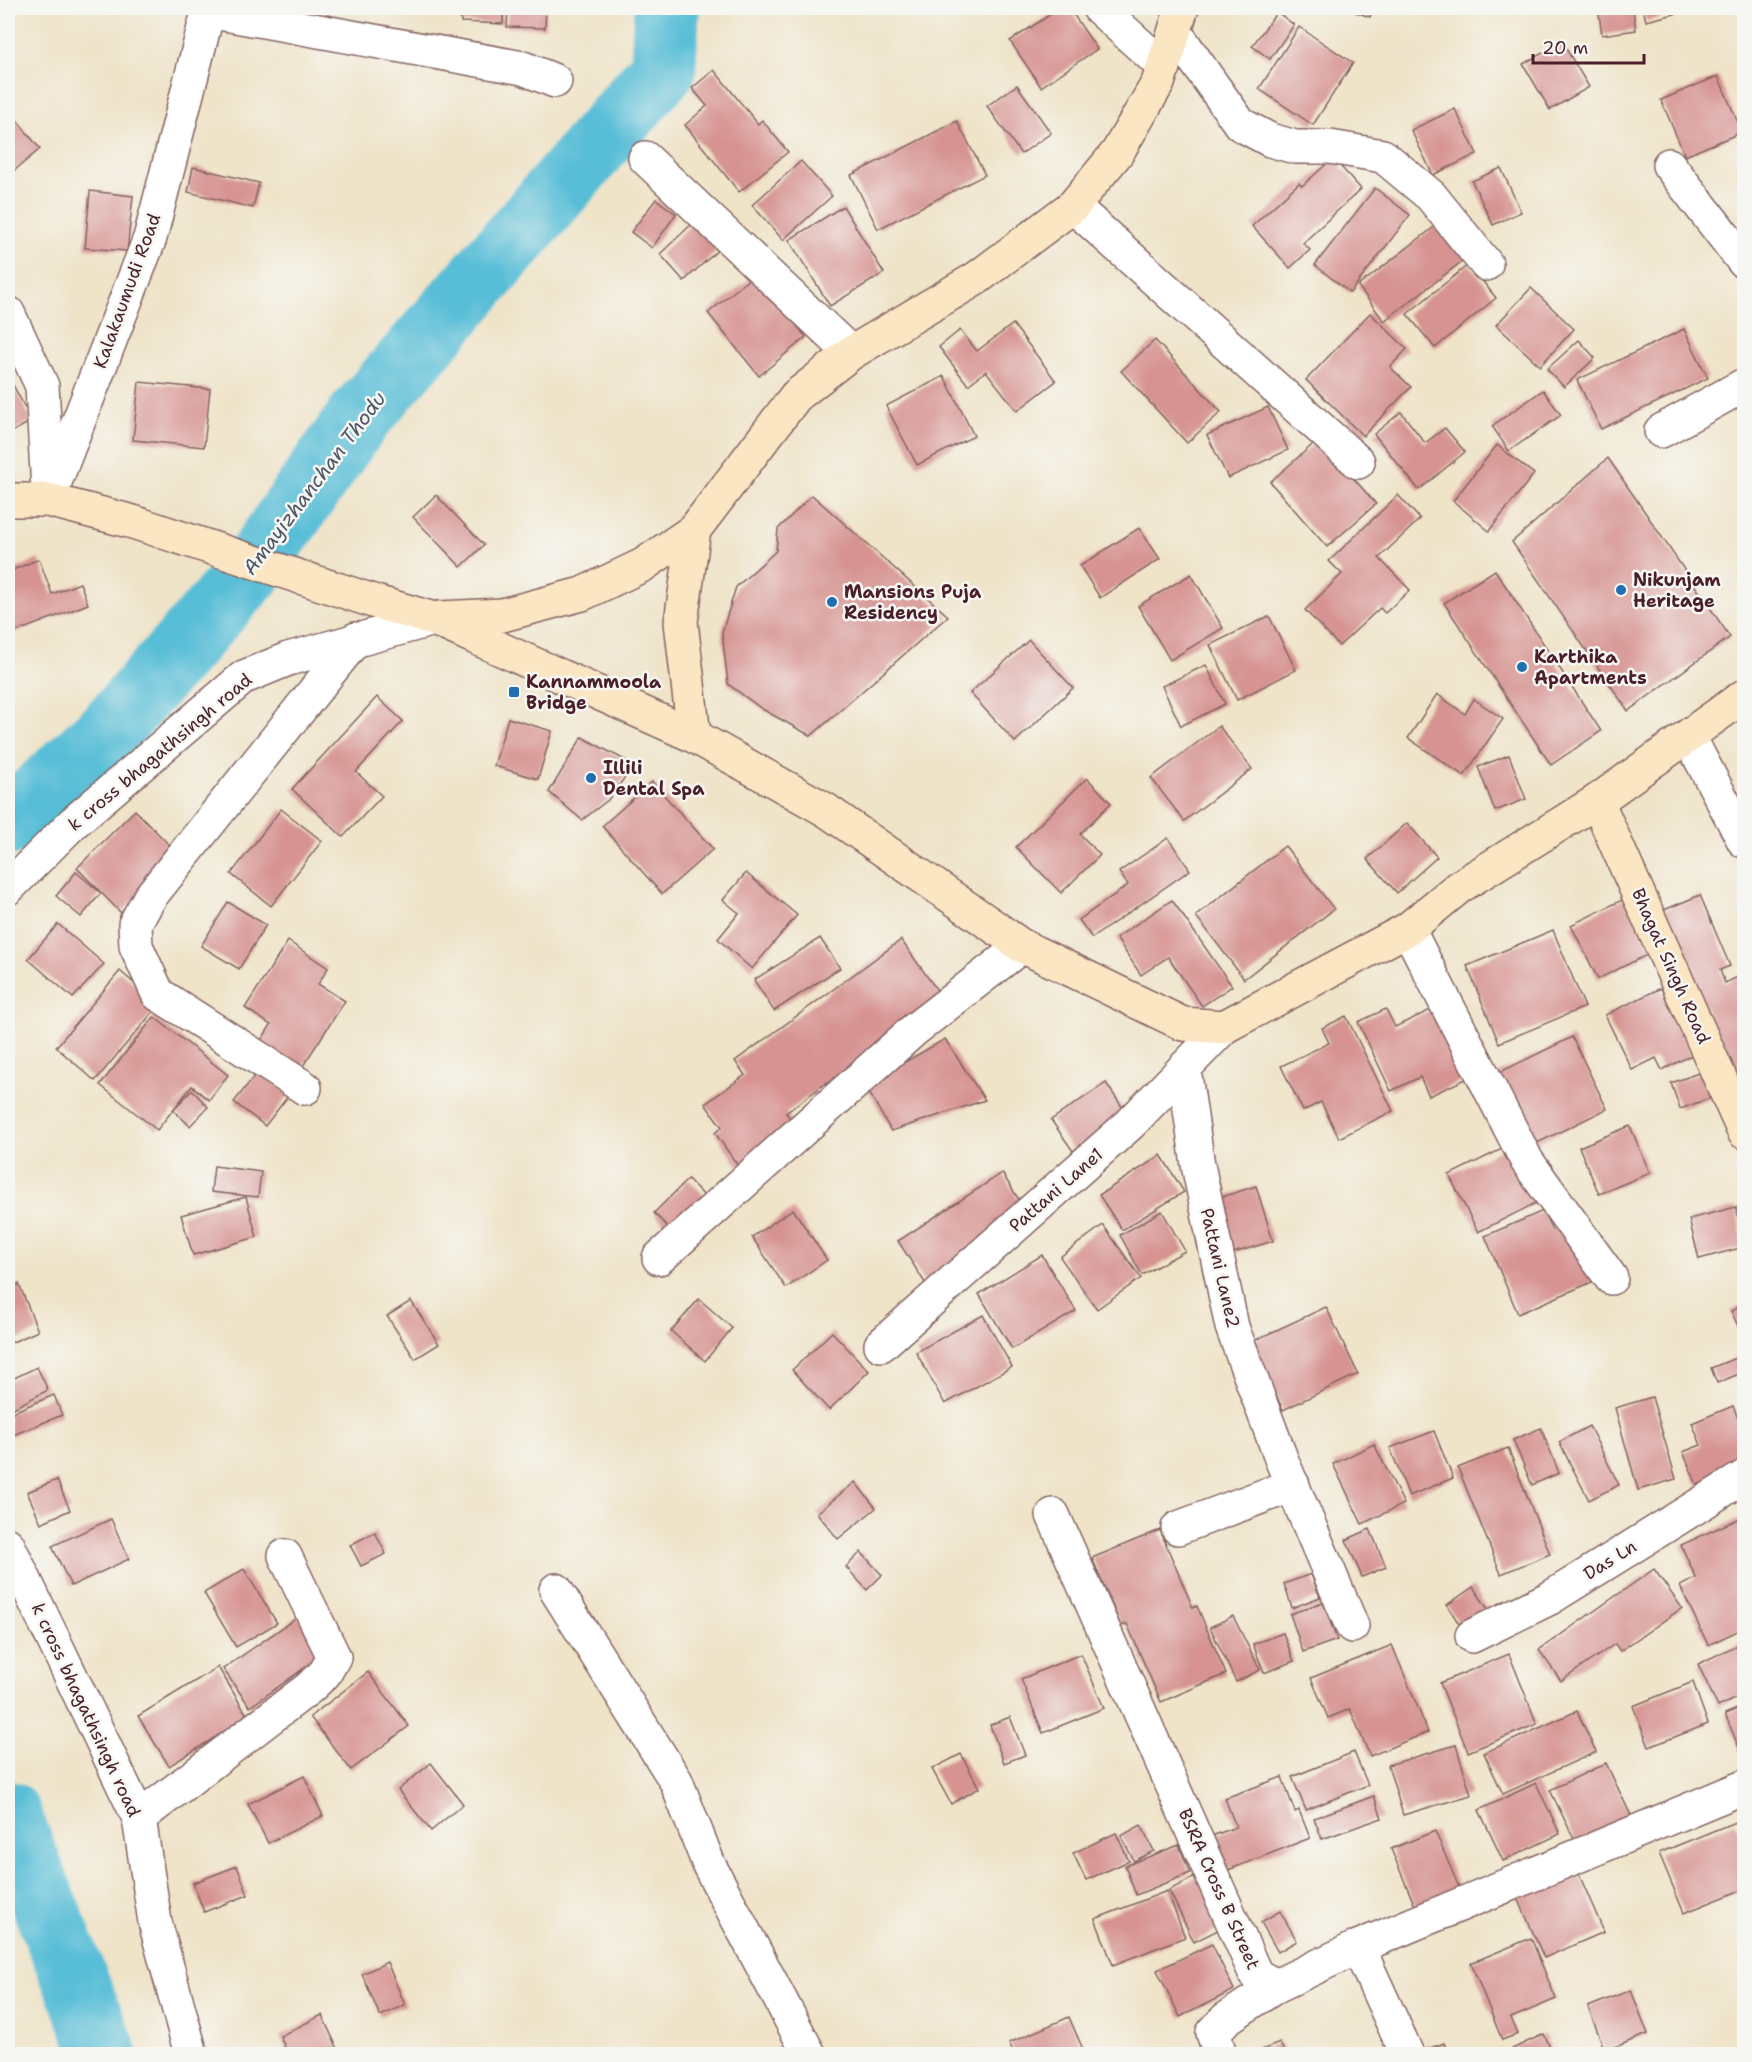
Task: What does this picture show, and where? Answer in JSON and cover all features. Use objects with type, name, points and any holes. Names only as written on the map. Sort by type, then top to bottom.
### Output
[{"type":"main road","points":[[435,618],[502,615],[582,594],[643,565],[694,530],[796,396],[851,353],[977,278],[1073,206],[1117,153],[1158,82],[1178,20]]},
{"type":"main road","points":[[8,500],[48,500],[133,522],[376,602],[435,618],[694,736],[826,810],[1022,946],[1183,1024],[1224,1027],[1408,929],[1459,887],[1597,801],[1744,696]]},
{"type":"main road","points":[[694,530],[681,622],[694,736]]},
{"type":"main road","name":"Bhagat Singh Road","points":[[1597,801],[1744,1132]]},
{"type":"street","points":[[1099,8],[1164,68]]},
{"type":"street","points":[[208,9],[524,68],[555,81]]},
{"type":"street","name":"Kalakaumudi Road","points":[[48,500],[150,238],[208,9]]},
{"type":"street","points":[[1178,20],[1240,123],[1270,140],[1295,147],[1330,147],[1383,156],[1431,196],[1486,264]]},
{"type":"street","points":[[645,158],[851,353]]},
{"type":"street","points":[[1668,165],[1744,262]]},
{"type":"street","points":[[1073,206],[1358,462]]},
{"type":"street","points":[[8,313],[42,386],[48,500]]},
{"type":"street","points":[[1661,431],[1744,385]]},
{"type":"street","name":"k cross bhagathsingh road","points":[[8,888],[73,823],[244,677],[288,659],[435,618]]},
{"type":"street","points":[[305,1088],[158,994],[136,946],[135,924],[150,897],[356,639]]},
{"type":"street","points":[[1689,737],[1744,841]]},
{"type":"street","points":[[1408,929],[1527,1161],[1611,1278]]},
{"type":"street","points":[[659,1258],[914,1030],[1022,946]]},
{"type":"street","name":"Pattani Lane1","points":[[880,1345],[1130,1125],[1224,1027]]},
{"type":"street","name":"Pattani Lane2","points":[[1184,1068],[1198,1165],[1224,1300],[1239,1348],[1287,1473],[1352,1626]]},
{"type":"street","points":[[1178,1528],[1287,1473]]},
{"type":"street","name":"Das Ln","points":[[1472,1636],[1550,1598],[1744,1477]]},
{"type":"street","name":"BSRA Cross B Street","points":[[1053,1515],[1256,1975],[1276,1986],[1358,1947],[1744,1787]]},
{"type":"street","name":"k cross bhagathsingh road","points":[[8,1545],[139,1818],[155,1922],[191,2055]]},
{"type":"street","points":[[139,1818],[309,1688],[325,1673],[334,1657],[285,1556]]},
{"type":"street","points":[[556,1590],[676,1781],[709,1865],[809,2055]]},
{"type":"street","points":[[1358,1947],[1407,2055]]},
{"type":"street","points":[[1220,2055],[1213,2033],[1226,2019],[1276,1986]]},
{"type":"building","points":[[461,8],[503,8],[503,24],[461,22]]},
{"type":"building","points":[[508,8],[546,8],[545,28],[507,27]]},
{"type":"building","points":[[1060,8],[1069,8],[1097,49],[1041,87],[1010,41]]},
{"type":"building","points":[[1344,8],[1373,8],[1370,17]]},
{"type":"building","points":[[1598,8],[1633,8],[1636,30],[1602,35]]},
{"type":"building","points":[[1643,8],[1699,8],[1646,21]]},
{"type":"building","points":[[1277,12],[1294,25],[1270,59],[1252,46]]},
{"type":"building","points":[[1299,27],[1353,63],[1313,125],[1259,89]]},
{"type":"building","points":[[1562,42],[1589,87],[1550,110],[1523,64]]},
{"type":"building","points":[[714,70],[758,124],[762,120],[788,152],[739,192],[685,125],[707,106],[692,88]]},
{"type":"building","points":[[1718,76],[1742,132],[1685,156],[1661,100]]},
{"type":"building","points":[[1017,85],[1051,133],[1021,154],[987,106]]},
{"type":"building","points":[[8,109],[40,149],[8,176]]},
{"type":"building","points":[[1455,109],[1477,154],[1433,175],[1411,130]]},
{"type":"building","points":[[957,121],[985,175],[878,229],[851,175]]},
{"type":"building","points":[[1333,158],[1361,189],[1303,243],[1310,250],[1290,268],[1252,226],[1299,183],[1302,186]]},
{"type":"building","points":[[801,161],[832,196],[783,240],[752,205]]},
{"type":"building","points":[[193,167],[259,183],[253,208],[188,192]]},
{"type":"building","points":[[1501,168],[1521,212],[1493,225],[1472,181]]},
{"type":"building","points":[[1375,188],[1410,215],[1350,293],[1315,265]]},
{"type":"building","points":[[90,191],[133,196],[127,251],[85,248]]},
{"type":"building","points":[[656,199],[676,214],[652,248],[631,232]]},
{"type":"building","points":[[843,206],[884,273],[830,306],[789,240]]},
{"type":"building","points":[[695,221],[720,248],[684,281],[660,254]]},
{"type":"building","points":[[1442,221],[1469,256],[1384,321],[1358,286]]},
{"type":"building","points":[[1469,264],[1496,298],[1435,348],[1407,314]]},
{"type":"building","points":[[755,274],[806,337],[759,376],[708,313]]},
{"type":"building","points":[[1531,288],[1574,329],[1540,366],[1496,325]]},
{"type":"building","points":[[1370,313],[1407,349],[1390,367],[1411,387],[1363,436],[1306,380]]},
{"type":"building","points":[[1013,324],[1056,381],[1017,411],[986,371],[968,385],[939,347],[960,330],[977,351]]},
{"type":"building","points":[[1684,329],[1708,378],[1601,429],[1577,380]]},
{"type":"building","points":[[1155,340],[1221,412],[1187,443],[1121,371]]},
{"type":"building","points":[[1579,340],[1595,358],[1564,387],[1547,369]]},
{"type":"building","points":[[944,376],[974,436],[917,465],[886,406]]},
{"type":"building","points":[[10,379],[32,421],[8,434],[8,381]]},
{"type":"building","points":[[139,382],[210,389],[204,447],[133,440]]},
{"type":"building","points":[[1543,390],[1561,415],[1509,451],[1492,426]]},
{"type":"building","points":[[1268,407],[1288,450],[1228,478],[1207,435]]},
{"type":"building","points":[[1401,412],[1425,443],[1445,428],[1465,452],[1419,490],[1374,434]]},
{"type":"building","points":[[1319,439],[1376,504],[1327,547],[1270,482]]},
{"type":"building","points":[[1497,445],[1534,474],[1489,531],[1453,501]]},
{"type":"building","name":"Nikunjam Heritage","points":[[1608,458],[1730,637],[1628,711],[1512,542]]},
{"type":"building","points":[[436,495],[484,545],[461,567],[413,517]]},
{"type":"building","name":"Mansions Puja Residency","points":[[812,495],[948,616],[811,736],[762,709],[728,684],[722,632],[736,587],[776,551],[778,529]]},
{"type":"building","points":[[1398,495],[1420,519],[1379,558],[1410,590],[1385,613],[1380,608],[1339,646],[1305,610],[1342,574],[1329,561]]},
{"type":"building","points":[[1139,528],[1160,559],[1100,598],[1080,566]]},
{"type":"building","points":[[39,559],[52,594],[80,583],[88,604],[8,635],[8,572]]},
{"type":"building","name":"Karthika Apartments","points":[[1495,570],[1601,731],[1551,765],[1444,603]]},
{"type":"building","points":[[1191,574],[1223,628],[1170,660],[1138,606]]},
{"type":"building","points":[[1269,616],[1296,670],[1237,700],[1210,645]]},
{"type":"building","points":[[1029,640],[1073,688],[1015,742],[970,693]]},
{"type":"building","points":[[1206,665],[1225,704],[1181,726],[1162,686]]},
{"type":"building","points":[[1437,694],[1465,714],[1474,699],[1503,719],[1464,776],[1408,738]]},
{"type":"building","points":[[377,697],[403,721],[356,772],[382,796],[343,837],[292,789]]},
{"type":"building","points":[[508,718],[552,731],[538,779],[494,766]]},
{"type":"building","points":[[1219,726],[1252,769],[1184,821],[1151,778]]},
{"type":"building","name":"Illili Dental Spa","points":[[582,737],[634,765],[608,800],[582,820],[549,792]]},
{"type":"building","points":[[1509,755],[1526,799],[1495,811],[1478,767]]},
{"type":"building","points":[[1087,778],[1111,803],[1080,834],[1100,855],[1061,893],[1016,847]]},
{"type":"building","points":[[652,782],[713,849],[662,894],[602,826]]},
{"type":"building","points":[[281,809],[322,841],[271,906],[231,874]]},
{"type":"building","points":[[135,810],[179,855],[121,913],[77,868]]},
{"type":"building","points":[[1407,823],[1437,857],[1397,893],[1367,859]]},
{"type":"building","points":[[1168,838],[1190,870],[1092,938],[1079,920],[1128,885],[1119,872]]},
{"type":"building","points":[[1285,846],[1334,909],[1244,979],[1196,916]]},
{"type":"building","points":[[76,872],[101,893],[81,917],[56,896]]},
{"type":"building","points":[[746,873],[797,915],[752,969],[718,939],[739,913],[723,900]]},
{"type":"building","points":[[1700,895],[1730,966],[1720,970],[1725,983],[1744,974],[1744,1070],[1734,1075],[1664,910]]},
{"type":"building","points":[[1626,898],[1653,952],[1598,979],[1571,925]]},
{"type":"building","points":[[1172,900],[1232,986],[1202,1006],[1168,957],[1141,975],[1116,938]]},
{"type":"building","points":[[228,902],[266,925],[239,969],[201,946]]},
{"type":"building","points":[[58,924],[104,964],[73,998],[28,959]]},
{"type":"building","points":[[1553,930],[1585,1007],[1499,1043],[1467,966]]},
{"type":"building","points":[[820,938],[840,968],[774,1011],[754,980]]},
{"type":"building","points":[[901,940],[947,1004],[831,1088],[827,1082],[786,1113],[800,1132],[743,1173],[715,1133],[722,1127],[705,1104],[745,1075],[735,1061]]},
{"type":"building","points":[[288,941],[328,968],[318,984],[345,1001],[301,1069],[260,1042],[271,1025],[245,1008]]},
{"type":"building","points":[[120,971],[159,1005],[95,1081],[56,1047]]},
{"type":"building","points":[[1661,988],[1692,1055],[1662,1070],[1656,1058],[1632,1070],[1605,1015]]},
{"type":"building","points":[[1443,1004],[1477,1074],[1429,1096],[1420,1077],[1391,1091],[1358,1022],[1386,1009],[1395,1027]]},
{"type":"building","points":[[1346,1016],[1393,1111],[1339,1138],[1321,1102],[1303,1111],[1281,1066],[1329,1043],[1322,1028]]},
{"type":"building","points":[[154,1017],[228,1075],[209,1100],[192,1086],[157,1130],[100,1085]]},
{"type":"building","points":[[1572,1037],[1607,1109],[1527,1148],[1492,1076]]},
{"type":"building","points":[[945,1039],[985,1100],[891,1131],[865,1085]]},
{"type":"building","points":[[259,1070],[289,1095],[265,1126],[234,1102]]},
{"type":"building","points":[[1704,1071],[1713,1097],[1680,1109],[1671,1083]]},
{"type":"building","points":[[1106,1083],[1127,1114],[1073,1151],[1051,1120]]},
{"type":"building","points":[[192,1090],[208,1107],[190,1126],[173,1110]]},
{"type":"building","points":[[1630,1126],[1650,1173],[1599,1194],[1579,1147]]},
{"type":"building","points":[[1508,1146],[1536,1203],[1478,1232],[1449,1175]]},
{"type":"building","points":[[1161,1155],[1184,1192],[1122,1230],[1099,1195]]},
{"type":"building","points":[[214,1166],[261,1172],[258,1197],[211,1192]]},
{"type":"building","points":[[1002,1173],[1033,1222],[929,1289],[898,1241]]},
{"type":"building","points":[[688,1179],[714,1206],[680,1239],[654,1213]]},
{"type":"building","points":[[1256,1186],[1273,1241],[1227,1255],[1209,1201]]},
{"type":"building","points":[[246,1197],[257,1237],[193,1255],[181,1215]]},
{"type":"building","points":[[1736,1207],[1744,1247],[1699,1259],[1689,1219]]},
{"type":"building","points":[[793,1209],[827,1260],[786,1288],[752,1237]]},
{"type":"building","points":[[1162,1211],[1185,1251],[1142,1275],[1120,1235]]},
{"type":"building","points":[[1543,1211],[1552,1230],[1566,1224],[1592,1282],[1518,1314],[1485,1236]]},
{"type":"building","points":[[1103,1225],[1141,1278],[1097,1309],[1060,1257]]},
{"type":"building","points":[[1042,1255],[1076,1311],[1012,1349],[979,1294]]},
{"type":"building","points":[[19,1284],[38,1331],[8,1344],[8,1289]]},
{"type":"building","points":[[699,1299],[732,1328],[705,1361],[671,1331]]},
{"type":"building","points":[[411,1301],[439,1344],[415,1359],[387,1316]]},
{"type":"building","points":[[1744,1304],[1744,1339],[1731,1311]]},
{"type":"building","points":[[1326,1307],[1358,1374],[1283,1410],[1251,1342]]},
{"type":"building","points":[[983,1315],[1012,1367],[945,1404],[916,1352]]},
{"type":"building","points":[[832,1332],[869,1371],[829,1410],[792,1370]]},
{"type":"building","points":[[1738,1357],[1744,1372],[1717,1383],[1711,1368]]},
{"type":"building","points":[[37,1367],[48,1390],[8,1411],[8,1381]]},
{"type":"building","points":[[54,1395],[62,1415],[11,1436],[8,1414]]},
{"type":"building","points":[[1652,1397],[1676,1479],[1638,1490],[1615,1408]]},
{"type":"building","points":[[1733,1406],[1744,1434],[1744,1466],[1697,1485],[1683,1452],[1701,1445],[1692,1423]]},
{"type":"building","points":[[1589,1426],[1619,1485],[1589,1500],[1559,1442]]},
{"type":"building","points":[[1541,1428],[1559,1473],[1532,1485],[1513,1440]]},
{"type":"building","points":[[1434,1431],[1453,1478],[1409,1496],[1390,1448]]},
{"type":"building","points":[[1374,1444],[1404,1504],[1362,1524],[1333,1464]]},
{"type":"building","points":[[1508,1448],[1550,1554],[1501,1574],[1458,1468]]},
{"type":"building","points":[[57,1480],[70,1510],[41,1523],[27,1492]]},
{"type":"building","points":[[855,1482],[876,1508],[838,1539],[817,1513]]},
{"type":"building","points":[[1740,1518],[1744,1528],[1744,1628],[1708,1645],[1680,1586],[1696,1578],[1681,1545]]},
{"type":"building","points":[[111,1519],[129,1559],[71,1586],[52,1546]]},
{"type":"building","points":[[1370,1529],[1386,1567],[1362,1577],[1346,1540]]},
{"type":"building","points":[[1160,1530],[1193,1608],[1197,1606],[1226,1674],[1161,1702],[1127,1624],[1121,1626],[1092,1558]]},
{"type":"building","points":[[375,1532],[386,1554],[361,1566],[350,1545]]},
{"type":"building","points":[[861,1552],[882,1575],[867,1590],[846,1567]]},
{"type":"building","points":[[244,1569],[277,1623],[236,1647],[204,1593]]},
{"type":"building","points":[[1654,1569],[1682,1608],[1620,1651],[1615,1644],[1561,1681],[1539,1650]]},
{"type":"building","points":[[1311,1574],[1320,1597],[1292,1608],[1284,1584]]},
{"type":"building","points":[[1473,1587],[1488,1609],[1461,1627],[1447,1605]]},
{"type":"building","points":[[1323,1602],[1337,1640],[1303,1652],[1290,1614]]},
{"type":"building","points":[[299,1616],[325,1653],[250,1707],[223,1669]]},
{"type":"building","points":[[1233,1616],[1260,1670],[1236,1682],[1210,1627]]},
{"type":"building","points":[[1283,1633],[1294,1661],[1264,1673],[1253,1644]]},
{"type":"building","points":[[1744,1642],[1744,1694],[1718,1707],[1698,1664]]},
{"type":"building","points":[[1392,1645],[1428,1732],[1370,1756],[1350,1709],[1328,1718],[1311,1678]]},
{"type":"building","points":[[1081,1654],[1104,1708],[1043,1733],[1021,1679]]},
{"type":"building","points":[[1509,1654],[1537,1724],[1468,1752],[1440,1683]]},
{"type":"building","points":[[218,1667],[248,1717],[169,1766],[138,1716]]},
{"type":"building","points":[[368,1672],[409,1726],[351,1770],[310,1717]]},
{"type":"building","points":[[1693,1682],[1708,1724],[1649,1747],[1633,1706]]},
{"type":"building","points":[[1744,1706],[1744,1760],[1725,1714]]},
{"type":"building","points":[[1577,1711],[1596,1752],[1503,1794],[1484,1753]]},
{"type":"building","points":[[1010,1717],[1025,1755],[1004,1763],[990,1725]]},
{"type":"building","points":[[1456,1745],[1471,1795],[1403,1815],[1388,1765]]},
{"type":"building","points":[[1354,1752],[1368,1785],[1306,1810],[1292,1777]]},
{"type":"building","points":[[961,1754],[979,1788],[951,1804],[932,1769]]},
{"type":"building","points":[[431,1763],[463,1804],[431,1831],[398,1790]]},
{"type":"building","points":[[1606,1763],[1634,1822],[1579,1849],[1550,1790]]},
{"type":"building","points":[[304,1776],[323,1816],[268,1843],[248,1804]]},
{"type":"building","points":[[1282,1777],[1295,1812],[1299,1810],[1310,1838],[1223,1872],[1209,1837],[1236,1827],[1225,1798]]},
{"type":"building","points":[[1536,1783],[1560,1834],[1503,1861],[1479,1810]]},
{"type":"building","points":[[1374,1796],[1382,1818],[1322,1839],[1314,1818]]},
{"type":"building","points":[[1735,1822],[1744,1846],[1744,1889],[1684,1913],[1659,1853]]},
{"type":"building","points":[[1141,1825],[1154,1851],[1134,1861],[1121,1836]]},
{"type":"building","points":[[1435,1831],[1464,1899],[1420,1918],[1391,1849]]},
{"type":"building","points":[[1116,1833],[1129,1861],[1086,1880],[1073,1853]]},
{"type":"building","points":[[1179,1845],[1190,1873],[1136,1895],[1125,1866]]},
{"type":"building","points":[[237,1866],[248,1895],[204,1912],[193,1883]]},
{"type":"building","points":[[1578,1872],[1604,1932],[1544,1958],[1518,1898]]},
{"type":"building","points":[[1199,1875],[1224,1927],[1194,1942],[1169,1890]]},
{"type":"building","points":[[1167,1891],[1185,1937],[1113,1965],[1095,1919]]},
{"type":"building","points":[[1280,1911],[1297,1941],[1278,1952],[1261,1922]]},
{"type":"building","points":[[1531,1938],[1556,1999],[1511,2018],[1518,2034],[1502,2040],[1471,1963]]},
{"type":"building","points":[[1212,1944],[1234,1990],[1180,2017],[1157,1970]]},
{"type":"building","points":[[387,1962],[405,2005],[380,2016],[362,1974]]},
{"type":"building","points":[[1631,1990],[1648,2034],[1605,2051],[1588,2007]]},
{"type":"building","points":[[322,2015],[340,2054],[288,2054],[280,2036]]},
{"type":"building","points":[[1069,2017],[1085,2054],[1014,2054],[1009,2043]]},
{"type":"building","points":[[1544,2034],[1553,2054],[1515,2054],[1512,2049]]},
{"type":"building","points":[[1280,2043],[1285,2054],[1251,2054]]},
{"type":"building","points":[[1444,2043],[1448,2054],[1414,2054]]},
{"type":"waterway","name":"Amayizhanchan Thodu","points":[[8,823],[107,732],[252,569],[360,416],[663,69],[667,8]]},
{"type":"waterway","name":"Amayizhanchan Thodu","points":[[8,1814],[105,2054]]},
{"type":"place","name":"Nikunjam Heritage","points":[[1621,590]]},
{"type":"place","name":"Mansions Puja Residency","points":[[832,602]]},
{"type":"place","name":"Karthika Apartments","points":[[1522,667]]},
{"type":"place","name":"Kannammoola Bridge","points":[[514,692]]},
{"type":"place","name":"Illili Dental Spa","points":[[591,778]]}]
